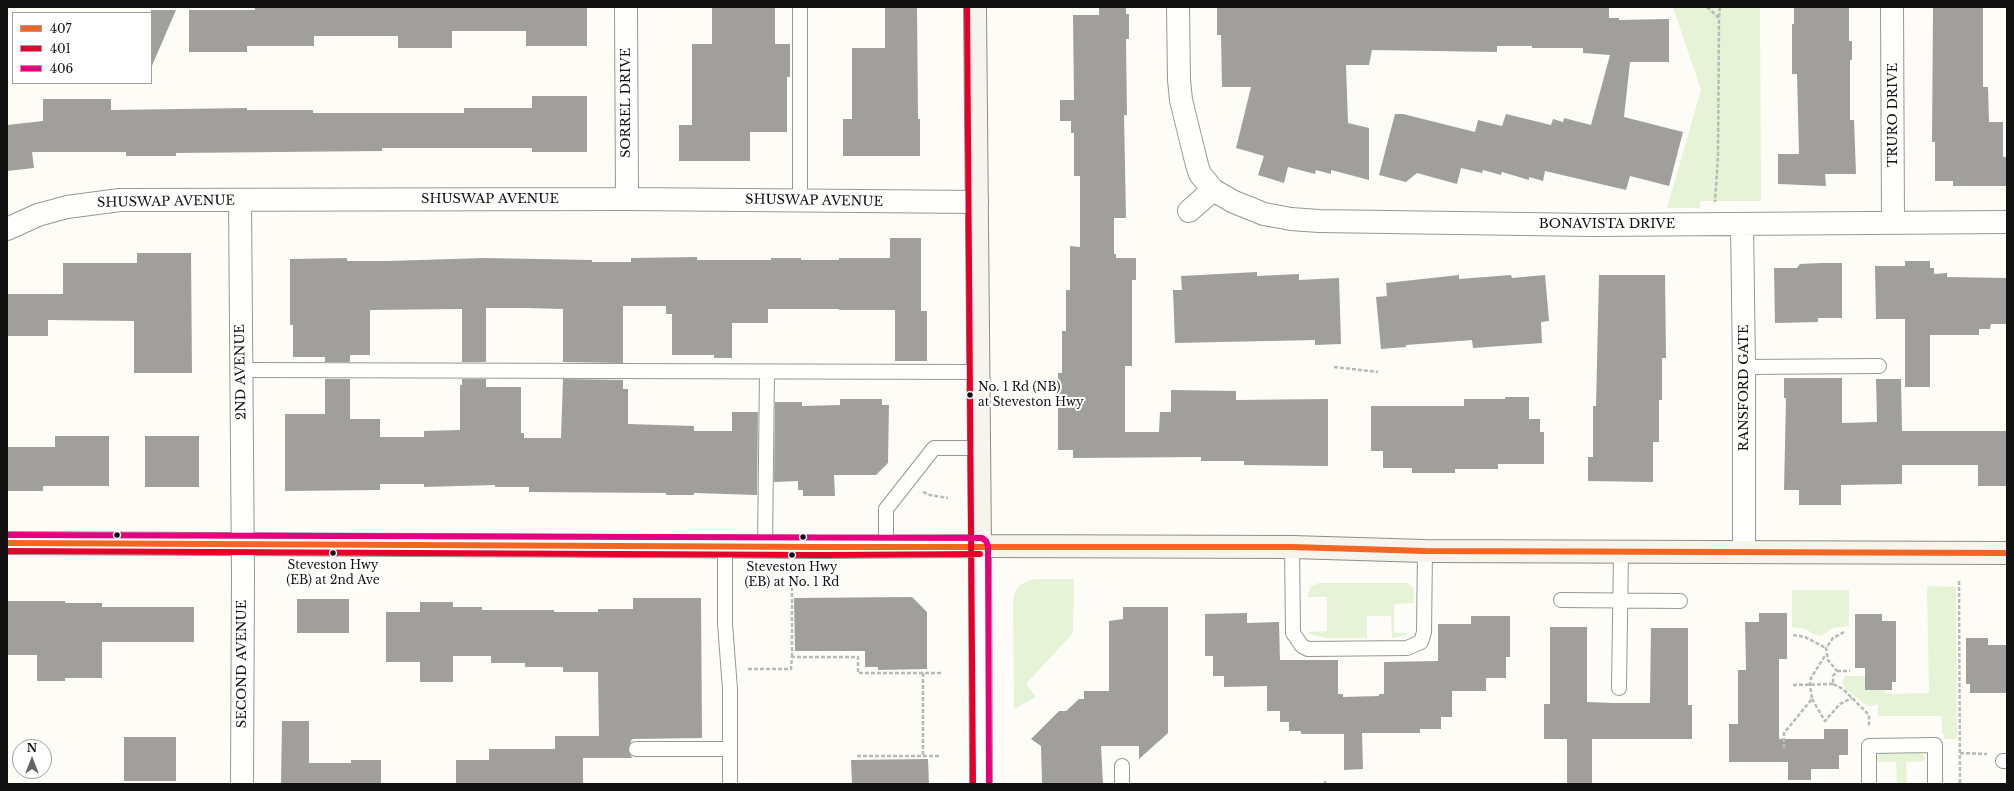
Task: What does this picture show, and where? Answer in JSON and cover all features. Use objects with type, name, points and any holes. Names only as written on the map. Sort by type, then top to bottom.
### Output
[{"type":"main road","points":[[975,7],[980,546],[1292,547],[1425,552],[2007,553]]},
{"type":"street","name":"SORREL DRIVE","points":[[626,7],[626,199]]},
{"type":"street","points":[[1178,7],[1179,80],[1181,100],[1199,169],[1212,190],[1190,211]]},
{"type":"street","name":"TRURO DRIVE","points":[[1892,7],[1894,223]]},
{"type":"street","name":"BONAVISTA DRIVE","points":[[1212,190],[1234,202],[1264,214],[1291,219],[1319,221],[1593,225],[2007,222]]},
{"type":"street","name":"SHUSWAP AVENUE","points":[[7,229],[38,215],[67,207],[92,202],[120,200],[626,199],[977,202]]},
{"type":"street","name":"2ND AVENUE","points":[[240,200],[242,543]]},
{"type":"street","name":"RANSFORD GATE","points":[[1742,224],[1744,552]]},
{"type":"street","points":[[7,543],[242,543],[725,547],[980,546],[981,784]]},
{"type":"street","name":"SECOND AVENUE","points":[[242,543],[242,784]]},
{"type":"lane","points":[[800,7],[800,200]]},
{"type":"lane","points":[[1744,366],[1878,366]]},
{"type":"lane","points":[[241,370],[979,372]]},
{"type":"lane","points":[[765,546],[767,372]]},
{"type":"lane","points":[[886,546],[886,509],[934,448],[979,448]]},
{"type":"lane","points":[[725,547],[725,624],[730,689],[730,784]]},
{"type":"lane","points":[[1292,547],[1293,633],[1302,646],[1308,649],[1407,648],[1421,642],[1424,632],[1425,552]]},
{"type":"lane","points":[[1619,688],[1621,552]]},
{"type":"lane","points":[[1561,600],[1680,600]]},
{"type":"lane","points":[[1869,784],[1869,746],[1934,745],[1935,784]]},
{"type":"lane","points":[[636,749],[730,749]]},
{"type":"lane","points":[[1122,766],[1122,784]]},
{"type":"path","points":[[1707,7],[1719,18]]},
{"type":"path","points":[[1715,207],[1718,156],[1720,7]]},
{"type":"path","points":[[1334,367],[1378,372]]},
{"type":"path","points":[[906,483],[930,496],[948,498]]},
{"type":"path","points":[[728,669],[792,669],[792,581]]},
{"type":"path","points":[[1959,581],[1960,784]]},
{"type":"path","points":[[1844,632],[1833,638],[1826,648],[1826,654],[1830,664],[1838,671],[1850,671]]},
{"type":"path","points":[[1793,635],[1805,637],[1826,648]]},
{"type":"path","points":[[1826,654],[1813,674],[1810,685],[1812,699],[1825,721],[1835,709],[1852,698]]},
{"type":"path","points":[[792,657],[858,657],[858,674],[941,673]]},
{"type":"path","points":[[1833,684],[1833,676],[1838,671]]},
{"type":"path","points":[[923,673],[924,756]]},
{"type":"path","points":[[1793,685],[1810,685],[1820,683],[1833,684],[1843,689],[1869,715],[1869,746]]},
{"type":"path","points":[[1784,748],[1784,733],[1812,699]]},
{"type":"path","points":[[1960,753],[1985,753],[2005,761]]},
{"type":"path","points":[[857,756],[941,756]]},
{"type":"green space","points":[[1673,7],[1760,7],[1761,201],[1700,201],[1700,208],[1667,208],[1701,90]]},
{"type":"green space","points":[[1034,579],[1074,579],[1073,633],[1026,684],[1036,697],[1014,709],[1013,601],[1015,592],[1021,584]]},
{"type":"green space","points":[[1319,583],[1408,583],[1413,588],[1414,603],[1394,604],[1394,633],[1409,633],[1404,636],[1392,638],[1391,616],[1367,616],[1367,638],[1325,638],[1310,634],[1307,632],[1327,631],[1327,597],[1307,597],[1311,586]]},
{"type":"green space","points":[[1927,586],[1956,587],[1957,739],[1944,739],[1944,734],[1942,733],[1942,716],[1878,716],[1878,704],[1869,706],[1862,702],[1845,688],[1842,683],[1845,676],[1865,676],[1865,690],[1885,690],[1885,694],[1929,693]]},
{"type":"green space","points":[[1792,590],[1849,590],[1849,626],[1833,628],[1821,636],[1813,634],[1806,629],[1792,627]]},
{"type":"green space","points":[[1921,753],[1925,757],[1924,761],[1906,762],[1907,784],[1897,784],[1896,762],[1880,762],[1876,760],[1878,755],[1881,754]]},
{"type":"building","points":[[255,7],[587,7],[587,46],[526,46],[526,31],[452,31],[452,48],[398,48],[398,36],[314,36],[314,46],[247,46],[247,52],[189,52],[189,10],[255,10]]},
{"type":"building","points":[[712,7],[775,7],[775,44],[790,44],[790,77],[787,77],[787,132],[750,132],[750,161],[679,161],[679,125],[692,125],[692,44],[712,44]]},
{"type":"building","points":[[885,7],[917,7],[918,119],[920,119],[920,156],[843,156],[843,119],[852,119],[852,48],[885,48]]},
{"type":"building","points":[[1099,7],[1126,7],[1126,14],[1129,14],[1129,39],[1126,39],[1127,115],[1124,115],[1126,218],[1114,218],[1114,254],[1116,254],[1116,258],[1136,258],[1136,280],[1132,280],[1132,366],[1125,366],[1125,432],[1159,432],[1160,412],[1171,412],[1171,390],[1236,391],[1236,400],[1328,399],[1328,466],[1244,465],[1244,461],[1201,461],[1201,457],[1073,458],[1073,450],[1058,450],[1058,373],[1062,373],[1062,331],[1066,331],[1066,290],[1070,290],[1070,246],[1080,247],[1080,176],[1074,176],[1074,133],[1071,133],[1071,121],[1060,121],[1060,100],[1074,100],[1073,15],[1099,15]]},
{"type":"building","points":[[1217,7],[1609,7],[1609,18],[1619,18],[1619,20],[1669,19],[1669,62],[1630,62],[1624,117],[1683,132],[1669,186],[1630,176],[1626,190],[1545,171],[1543,181],[1529,177],[1529,180],[1502,172],[1501,175],[1483,170],[1482,173],[1461,168],[1457,184],[1417,173],[1406,182],[1379,175],[1395,114],[1403,114],[1475,132],[1478,120],[1502,126],[1506,114],[1551,125],[1553,119],[1563,122],[1564,118],[1591,125],[1610,55],[1583,53],[1583,48],[1532,48],[1532,46],[1497,46],[1497,52],[1372,50],[1369,65],[1346,65],[1348,123],[1369,128],[1369,180],[1331,170],[1331,174],[1316,170],[1315,174],[1288,167],[1284,183],[1258,175],[1264,156],[1236,148],[1251,87],[1222,87],[1221,35],[1217,35]]},
{"type":"building","points":[[1794,7],[1849,7],[1849,41],[1852,41],[1852,60],[1850,60],[1850,120],[1854,120],[1856,174],[1825,174],[1826,186],[1778,184],[1778,154],[1799,154],[1797,74],[1792,74],[1792,24],[1794,24]]},
{"type":"building","points":[[1933,7],[1983,7],[1983,87],[1988,87],[1989,122],[2003,122],[2003,157],[2007,157],[2007,186],[1953,186],[1953,181],[1935,181],[1935,142],[1932,142]]},
{"type":"building","points":[[151,10],[176,10],[152,66],[152,12]]},
{"type":"building","points":[[532,96],[587,96],[587,152],[532,152],[532,148],[382,148],[382,151],[176,153],[176,156],[126,156],[126,152],[32,152],[34,168],[7,171],[7,125],[43,121],[43,99],[111,99],[111,110],[247,108],[247,110],[313,110],[313,113],[464,113],[464,108],[532,108]]},
{"type":"building","points":[[890,238],[921,238],[921,311],[927,311],[927,361],[895,361],[895,310],[768,309],[768,323],[732,323],[732,358],[714,358],[714,355],[672,355],[672,314],[666,314],[666,306],[623,306],[623,363],[563,362],[563,309],[527,308],[486,308],[486,362],[462,362],[462,309],[370,310],[370,355],[350,355],[350,362],[325,362],[325,357],[293,357],[293,325],[290,325],[290,259],[347,258],[347,261],[388,261],[484,258],[631,262],[631,258],[697,257],[697,260],[771,260],[771,258],[801,258],[801,260],[839,260],[839,258],[890,258]]},
{"type":"building","points":[[137,253],[191,253],[192,373],[134,373],[134,321],[48,320],[48,336],[7,336],[7,294],[63,294],[63,263],[137,263]]},
{"type":"building","points":[[1905,261],[1930,261],[1930,268],[1934,268],[1934,274],[1947,273],[1947,277],[2007,278],[2007,324],[1991,324],[1990,329],[1979,329],[1979,335],[1930,335],[1930,387],[1905,387],[1905,319],[1876,319],[1875,266],[1905,266]]},
{"type":"building","points":[[1842,263],[1842,318],[1818,318],[1818,322],[1775,323],[1774,268],[1797,268],[1800,264]]},
{"type":"building","points":[[1257,272],[1257,276],[1299,274],[1299,280],[1339,278],[1341,344],[1315,345],[1315,340],[1175,343],[1173,290],[1182,290],[1181,276]]},
{"type":"building","points":[[1459,275],[1459,279],[1511,275],[1512,278],[1545,275],[1549,321],[1541,322],[1542,343],[1473,348],[1472,340],[1406,345],[1406,347],[1381,349],[1376,297],[1387,296],[1386,283]]},
{"type":"building","points":[[1599,275],[1665,275],[1666,358],[1662,358],[1662,400],[1659,400],[1659,442],[1653,442],[1653,482],[1588,481],[1588,457],[1593,457],[1593,406],[1596,406]]},
{"type":"building","points":[[1784,378],[1842,378],[1842,423],[1877,422],[1876,379],[1901,379],[1902,431],[2007,431],[2007,486],[1978,486],[1978,465],[1902,465],[1902,484],[1841,485],[1841,505],[1799,505],[1799,490],[1784,490],[1786,398],[1784,398]]},
{"type":"building","points":[[325,379],[350,379],[350,419],[380,419],[380,437],[424,437],[424,431],[460,430],[460,385],[462,385],[462,379],[486,379],[486,387],[521,387],[521,433],[524,433],[524,438],[561,438],[563,379],[623,380],[623,389],[628,389],[628,424],[694,426],[694,431],[732,431],[732,412],[758,412],[757,495],[529,492],[529,487],[495,487],[495,485],[424,487],[424,484],[380,484],[380,490],[285,491],[285,414],[325,414]]},
{"type":"building","points":[[1505,397],[1529,397],[1529,419],[1540,419],[1540,432],[1544,432],[1544,464],[1498,464],[1498,469],[1455,469],[1455,473],[1412,473],[1412,468],[1383,468],[1383,451],[1371,451],[1371,406],[1464,406],[1464,399],[1505,399]]},
{"type":"building","points":[[840,399],[882,399],[882,405],[889,405],[888,463],[876,475],[834,475],[835,496],[803,496],[803,490],[798,490],[798,481],[774,482],[775,402],[802,402],[802,406],[840,405]]},
{"type":"building","points":[[55,436],[109,436],[109,486],[43,486],[43,491],[7,491],[7,447],[55,447]]},
{"type":"building","points":[[145,436],[199,436],[199,487],[145,487]]},
{"type":"building","points":[[912,597],[927,612],[927,669],[878,670],[878,667],[865,667],[865,651],[795,651],[794,598]]},
{"type":"building","points":[[633,598],[701,598],[702,738],[632,739],[628,749],[632,758],[583,758],[583,784],[456,784],[456,760],[489,760],[489,749],[555,749],[555,736],[599,736],[598,672],[563,672],[563,667],[525,667],[525,663],[491,663],[491,656],[453,656],[453,682],[420,682],[420,662],[386,662],[386,612],[420,612],[420,602],[453,602],[453,607],[482,607],[482,610],[554,610],[554,612],[598,612],[598,609],[633,609]]},
{"type":"building","points":[[297,599],[349,599],[349,633],[297,633]]},
{"type":"building","points":[[7,601],[65,601],[65,603],[102,603],[102,607],[194,607],[194,642],[102,642],[102,678],[65,678],[65,681],[37,681],[37,655],[7,655]]},
{"type":"building","points":[[1123,607],[1168,607],[1168,733],[1139,759],[1139,746],[1101,746],[1103,784],[1042,784],[1041,746],[1031,739],[1059,711],[1066,711],[1079,699],[1084,699],[1084,691],[1109,691],[1109,621],[1123,619]]},
{"type":"building","points":[[1247,613],[1247,623],[1279,622],[1280,660],[1338,660],[1338,694],[1343,694],[1343,697],[1379,696],[1379,694],[1384,694],[1384,662],[1438,661],[1438,624],[1471,624],[1471,616],[1510,616],[1510,657],[1506,657],[1506,678],[1486,678],[1486,691],[1452,691],[1452,717],[1441,717],[1441,729],[1420,729],[1420,733],[1362,733],[1363,769],[1344,770],[1344,734],[1301,734],[1301,731],[1289,731],[1289,722],[1280,722],[1280,711],[1267,711],[1267,686],[1224,687],[1224,676],[1213,676],[1213,656],[1205,656],[1205,614]]},
{"type":"building","points":[[1759,613],[1787,613],[1787,659],[1779,659],[1779,739],[1824,739],[1824,729],[1848,729],[1848,755],[1839,755],[1839,769],[1811,769],[1811,780],[1788,780],[1788,762],[1729,762],[1729,724],[1738,724],[1738,670],[1746,670],[1745,622],[1759,622]]},
{"type":"building","points":[[1855,614],[1882,614],[1882,621],[1896,621],[1896,682],[1892,682],[1892,690],[1865,690],[1865,668],[1855,668]]},
{"type":"building","points":[[1550,627],[1587,627],[1587,702],[1613,703],[1650,703],[1651,628],[1688,628],[1688,705],[1692,705],[1692,739],[1592,739],[1592,784],[1567,784],[1567,739],[1544,739],[1544,704],[1550,704]]},
{"type":"building","points":[[1966,638],[1988,638],[1988,645],[2007,645],[2007,693],[1970,693],[1970,684],[1966,684]]},
{"type":"building","points":[[282,721],[309,721],[309,763],[351,763],[351,760],[381,760],[381,784],[281,784]]},
{"type":"building","points":[[124,737],[176,737],[176,781],[124,781]]},
{"type":"building","points":[[928,759],[929,784],[852,784],[851,760]]},
{"type":"transit line","name":"401","points":[[967,7],[973,784]]},
{"type":"transit line","name":"406","points":[[7,535],[982,538],[986,541],[988,546],[989,784]]},
{"type":"transit line","name":"407","points":[[7,543],[822,547],[1292,547],[1425,551],[2007,553]]},
{"type":"transit line","name":"401","points":[[7,551],[822,555],[980,554]]},
{"type":"place","name":"No. 1 Rd (NB) at Steveston Hwy","points":[[970,395]]},
{"type":"place","name":"Steveston Hwy (EB) at 2nd Ave","points":[[333,553]]},
{"type":"place","name":"Steveston Hwy (EB) at No. 1 Rd","points":[[792,555]]}]
